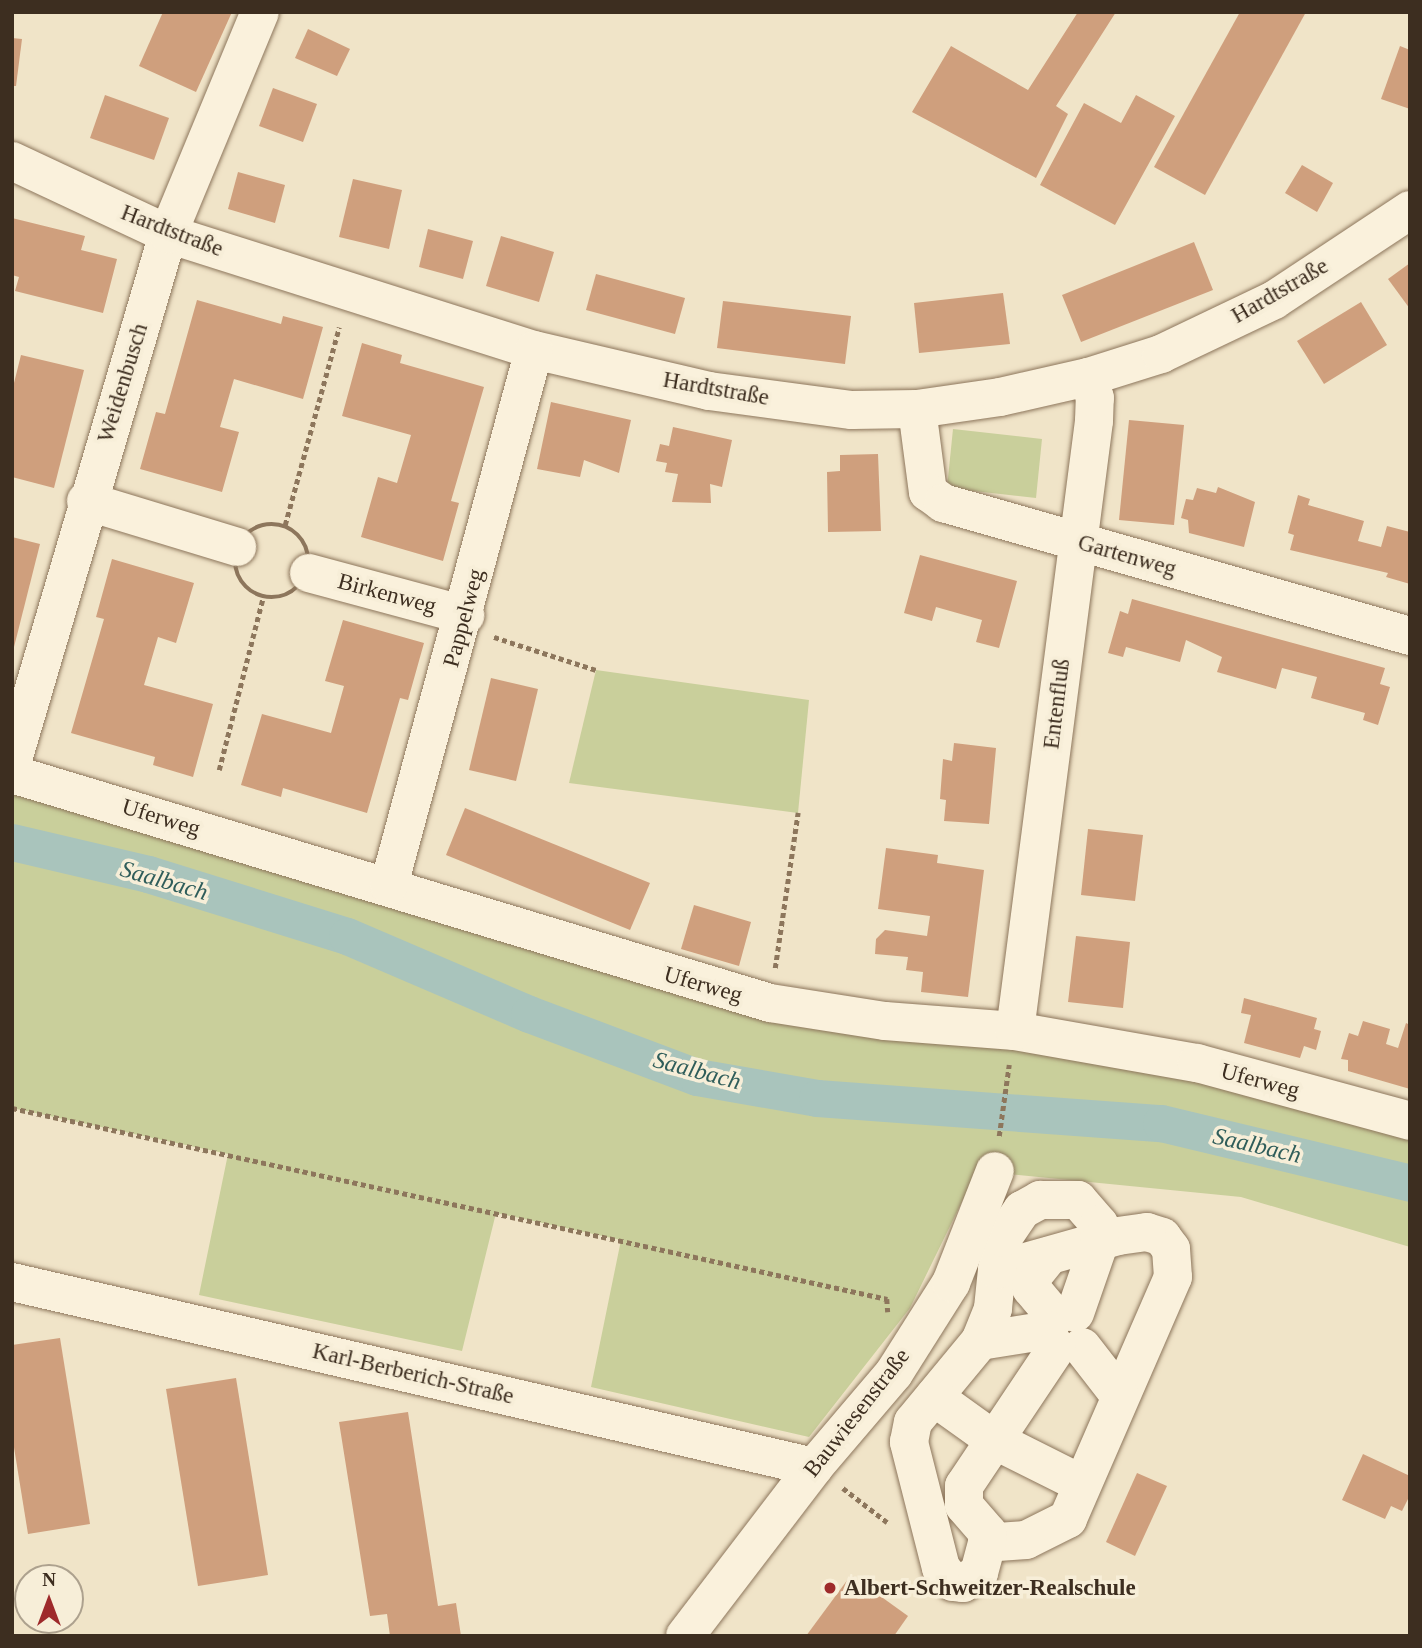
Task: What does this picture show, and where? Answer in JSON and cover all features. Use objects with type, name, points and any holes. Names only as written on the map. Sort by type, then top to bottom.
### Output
[{"type":"street","name":"Weidenbusch","points":[[12,763],[86,501],[168,234],[260,12]]},
{"type":"street","name":"Hardtstraße","points":[[12,161],[168,234],[534,350],[709,391],[852,410],[917,409],[1000,397],[1088,377],[1161,354],[1273,300],[1410,209]]},
{"type":"street","name":"Pappelweg","points":[[389,885],[465,615],[534,350]]},
{"type":"street","name":"Entenfluß","points":[[1015,1031],[1094,421],[1088,377]]},
{"type":"street","name":"Gartenweg","points":[[917,409],[928,492],[943,503],[1410,635]]},
{"type":"street","points":[[86,501],[237,547]]},
{"type":"street","name":"Birkenweg","points":[[309,573],[465,615]]},
{"type":"street","name":"Uferweg","points":[[12,774],[389,885],[690,982],[770,1003],[885,1021],[1015,1031],[1196,1063],[1410,1121]]},
{"type":"street","name":"Bauwiesenstraße","points":[[685,1636],[814,1467],[894,1373],[951,1283],[995,1171]]},
{"type":"street","points":[[1040,1200],[1078,1200],[1099,1224],[1100,1241],[1064,1331],[964,1486],[964,1505],[988,1533],[987,1543],[979,1573],[972,1579],[953,1582],[941,1569],[909,1442],[913,1422],[980,1341],[993,1308],[997,1255],[1012,1223],[1022,1210],[1040,1200]]},
{"type":"street","points":[[987,1543],[1026,1540],[1051,1531],[1068,1519],[1173,1277],[1174,1263],[1171,1249],[1162,1237],[1147,1232],[1100,1241],[997,1270]]},
{"type":"street","points":[[1049,1256],[1031,1278],[1031,1288],[1120,1396]]},
{"type":"street","name":"Karl-Berberich-Straße","points":[[12,1282],[814,1467]]},
{"type":"street","points":[[980,1341],[1064,1331]]},
{"type":"street","points":[[934,1397],[994,1440],[1082,1483]]},
{"type":"path","points":[[285,525],[349,291]]},
{"type":"path","points":[[219,770],[263,598]]},
{"type":"path","points":[[465,615],[486,635],[596,670]]},
{"type":"path","points":[[770,1003],[797,813]]},
{"type":"path","points":[[999,1133],[1005,1080]]},
{"type":"path","points":[[12,1108],[887,1298],[894,1373]]},
{"type":"path","points":[[814,1467],[887,1522]]},
{"type":"green space","points":[[953,429],[1042,439],[1036,498],[947,488]]},
{"type":"green space","points":[[596,670],[809,700],[798,813],[569,783]]},
{"type":"green space","points":[[12,784],[637,981],[1123,1062],[1410,1138],[1410,1247],[1241,1197],[977,1171],[910,1308],[809,1437],[591,1387],[621,1240],[496,1213],[462,1351],[199,1295],[228,1154],[12,1108]]},
{"type":"building","points":[[163,12],[232,12],[196,92],[139,66]]},
{"type":"building","points":[[1078,12],[1116,12],[1056,106],[1068,114],[1036,178],[912,112],[951,46],[1028,90]]},
{"type":"building","points":[[1240,12],[1306,12],[1205,195],[1154,167]]},
{"type":"building","points":[[308,29],[350,49],[337,76],[295,58]]},
{"type":"building","points":[[12,38],[22,39],[16,86],[12,86]]},
{"type":"building","points":[[1400,46],[1410,50],[1410,109],[1381,99]]},
{"type":"building","points":[[273,88],[317,104],[303,142],[259,126]]},
{"type":"building","points":[[105,95],[169,118],[154,160],[90,138]]},
{"type":"building","points":[[1136,95],[1175,116],[1115,225],[1040,185],[1084,103],[1121,123]]},
{"type":"building","points":[[1302,165],[1333,183],[1317,212],[1285,193]]},
{"type":"building","points":[[238,172],[285,185],[275,223],[228,209]]},
{"type":"building","points":[[353,179],[402,190],[389,249],[339,237]]},
{"type":"building","points":[[12,218],[85,236],[81,250],[117,259],[103,313],[15,291],[19,277],[12,275]]},
{"type":"building","points":[[428,229],[473,241],[463,279],[419,267]]},
{"type":"building","points":[[501,236],[554,252],[539,302],[486,286]]},
{"type":"building","points":[[1194,242],[1213,290],[1081,342],[1062,295]]},
{"type":"building","points":[[1410,263],[1410,309],[1388,279]]},
{"type":"building","points":[[596,274],[685,298],[675,334],[586,310]]},
{"type":"building","points":[[1003,293],[1010,344],[919,353],[914,303]]},
{"type":"building","points":[[197,300],[281,324],[283,316],[323,327],[303,399],[234,379],[220,427],[239,432],[222,492],[140,469],[156,412],[165,414]]},
{"type":"building","points":[[723,301],[851,316],[845,364],[717,348]]},
{"type":"building","points":[[1361,302],[1387,345],[1324,384],[1297,341]]},
{"type":"building","points":[[362,343],[402,355],[400,363],[484,387],[451,501],[459,503],[443,561],[361,537],[378,477],[397,483],[411,435],[342,416]]},
{"type":"building","points":[[21,355],[84,370],[54,488],[12,477],[12,391]]},
{"type":"building","points":[[551,402],[631,420],[619,473],[584,460],[580,477],[537,469]]},
{"type":"building","points":[[1129,420],[1184,425],[1174,525],[1119,520]]},
{"type":"building","points":[[673,427],[732,440],[722,487],[710,484],[711,503],[672,502],[678,474],[665,472],[667,463],[656,461],[660,444],[669,446]]},
{"type":"building","points":[[878,454],[881,531],[828,532],[827,472],[840,471],[840,455]]},
{"type":"building","points":[[1218,487],[1255,502],[1244,547],[1189,533],[1188,520],[1181,518],[1186,499],[1193,500],[1197,488],[1216,493]]},
{"type":"building","points":[[1298,495],[1310,499],[1308,505],[1364,521],[1358,541],[1381,547],[1387,526],[1410,532],[1410,584],[1386,577],[1388,573],[1290,550],[1294,535],[1288,533]]},
{"type":"building","points":[[12,537],[40,544],[13,651],[12,651]]},
{"type":"building","points":[[920,555],[1017,581],[999,648],[976,642],[982,620],[936,607],[932,621],[904,613]]},
{"type":"building","points":[[112,559],[194,583],[176,643],[158,637],[144,685],[213,704],[193,777],[153,765],[155,757],[71,733],[104,619],[96,617]]},
{"type":"building","points":[[1132,599],[1385,668],[1380,684],[1390,687],[1378,725],[1363,720],[1365,713],[1311,698],[1317,677],[1282,668],[1276,689],[1217,672],[1222,657],[1186,640],[1180,662],[1126,647],[1123,657],[1108,653],[1120,611],[1128,614]]},
{"type":"building","points":[[343,620],[424,643],[408,700],[400,698],[367,813],[283,788],[281,797],[241,785],[262,714],[331,733],[344,686],[325,681]]},
{"type":"building","points":[[491,678],[538,689],[516,781],[469,770]]},
{"type":"building","points":[[954,743],[996,748],[989,824],[944,821],[946,800],[940,799],[943,759],[952,761]]},
{"type":"building","points":[[465,808],[650,883],[630,930],[446,855]]},
{"type":"building","points":[[1088,829],[1143,835],[1135,901],[1081,895]]},
{"type":"building","points":[[886,848],[938,855],[937,863],[984,870],[968,997],[921,992],[923,972],[906,970],[908,957],[875,954],[876,939],[885,930],[927,936],[930,916],[878,909]]},
{"type":"building","points":[[694,905],[751,922],[739,966],[681,949]]},
{"type":"building","points":[[1076,936],[1130,942],[1123,1008],[1068,1002]]},
{"type":"building","points":[[1244,998],[1317,1018],[1314,1029],[1321,1031],[1316,1050],[1304,1046],[1300,1058],[1244,1043],[1251,1015],[1241,1013]]},
{"type":"building","points":[[1363,1021],[1390,1029],[1386,1044],[1398,1048],[1406,1023],[1410,1025],[1410,1089],[1348,1071],[1348,1060],[1341,1059],[1349,1033],[1358,1036]]},
{"type":"building","points":[[60,1338],[90,1524],[28,1534],[12,1435],[12,1345]]},
{"type":"building","points":[[236,1378],[268,1575],[198,1586],[166,1389]]},
{"type":"building","points":[[408,1412],[438,1606],[456,1603],[461,1636],[390,1636],[387,1614],[370,1616],[339,1422]]},
{"type":"building","points":[[1363,1454],[1410,1476],[1410,1495],[1402,1511],[1391,1506],[1385,1519],[1342,1500]]},
{"type":"building","points":[[1137,1473],[1167,1486],[1135,1556],[1106,1542]]},
{"type":"building","points":[[851,1575],[908,1616],[894,1636],[806,1636]]},
{"type":"waterway","name":"Saalbach","points":[[12,842],[148,874],[347,936],[529,1014],[697,1077],[817,1098],[1161,1123],[1410,1183]]},
{"type":"place","name":"Albert-Schweitzer-Realschule","points":[[830,1588]]}]
